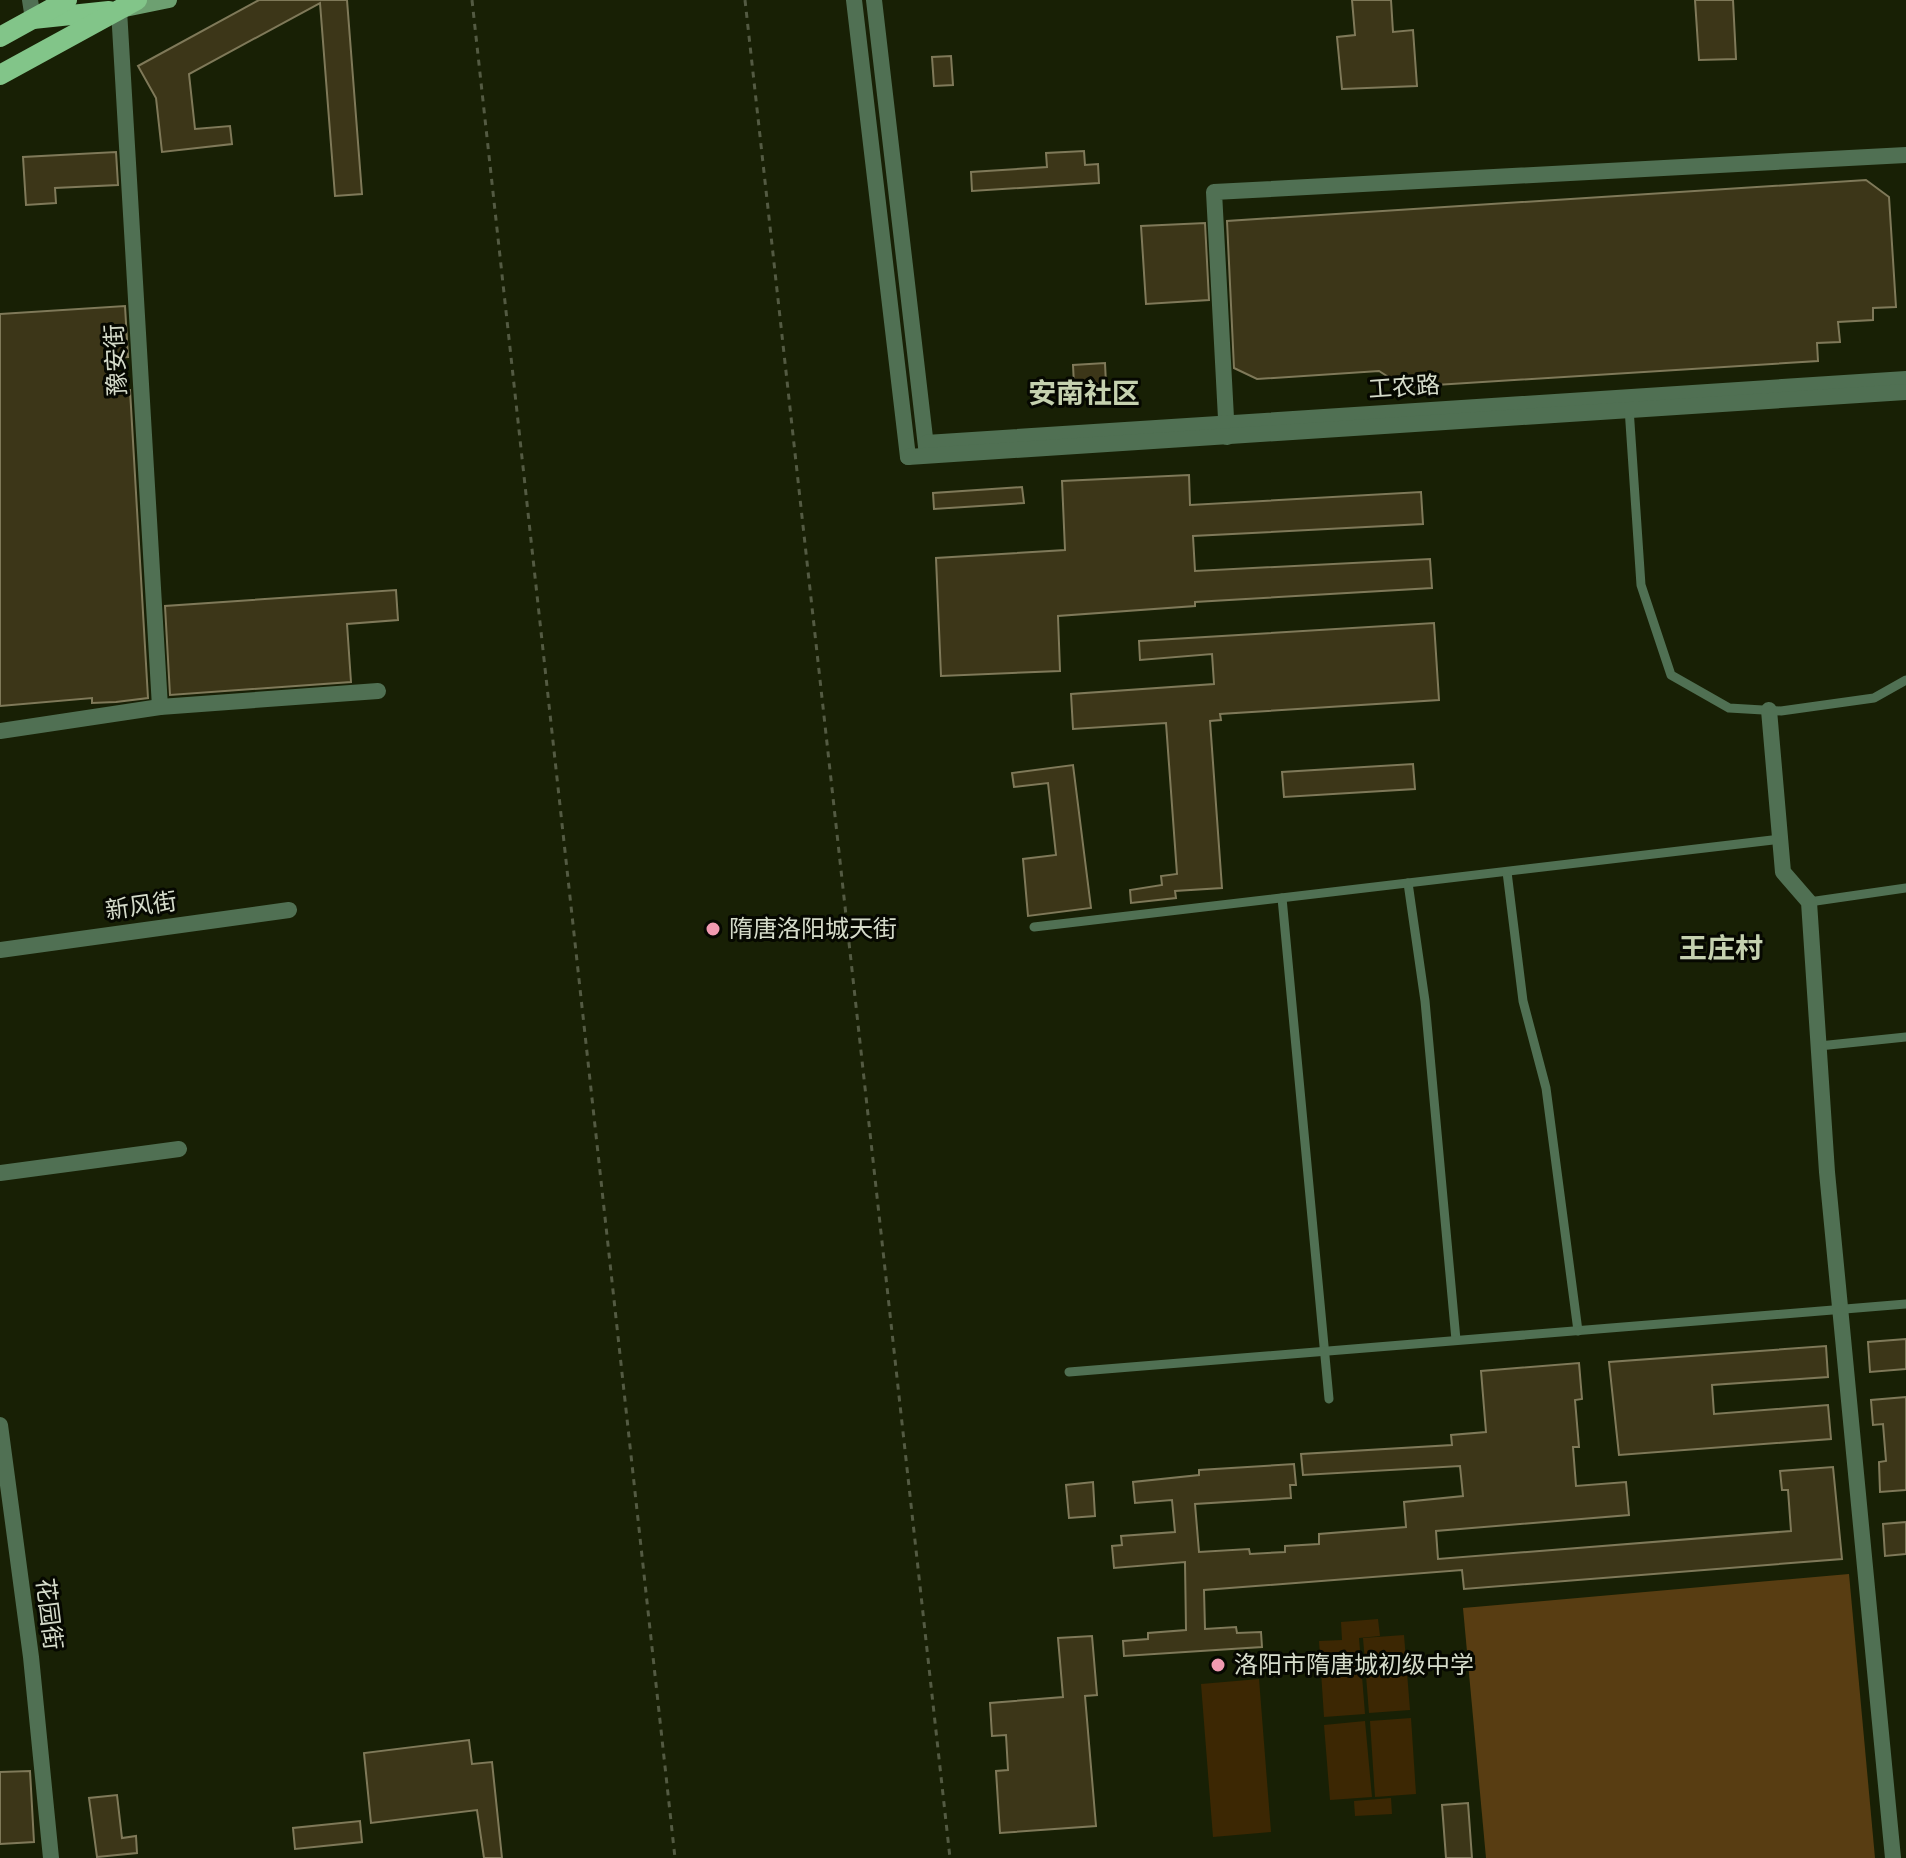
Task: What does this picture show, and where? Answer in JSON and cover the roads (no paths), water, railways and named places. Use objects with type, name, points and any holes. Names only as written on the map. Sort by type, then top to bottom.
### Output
[{"type":"main road","points":[[0,37],[32,10],[67,0]]},
{"type":"main road","points":[[32,10],[169,0]]},
{"type":"main road","points":[[0,75],[128,5]]},
{"type":"street","name":"工农路","points":[[854,0],[907,450],[1628,404],[1906,392]]},
{"type":"street","points":[[874,0],[926,449]]},
{"type":"street","name":"豫安街","points":[[128,5],[160,707]]},
{"type":"street","points":[[1227,430],[1214,192],[1906,155]]},
{"type":"street","name":"工农路","points":[[1628,404],[1906,379]]},
{"type":"street","points":[[0,731],[160,707],[378,691]]},
{"type":"street","points":[[1769,710],[1783,872],[1809,902],[1841,1309],[1893,1858]]},
{"type":"street","name":"新风街","points":[[0,950],[289,910]]},
{"type":"street","points":[[0,1173],[179,1149]]},
{"type":"street","name":"花园街","points":[[0,1425],[31,1657],[51,1858]]},
{"type":"lane","points":[[1628,404],[1641,585],[1671,675],[1729,708],[1769,710],[1874,698],[1906,680]]},
{"type":"lane","points":[[1034,927],[1781,839]]},
{"type":"lane","points":[[1507,872],[1523,1001],[1546,1088],[1578,1331]]},
{"type":"lane","points":[[1408,883],[1425,1001],[1456,1340]]},
{"type":"lane","points":[[1809,902],[1906,888]]},
{"type":"lane","points":[[1282,898],[1329,1399]]},
{"type":"lane","points":[[1819,1046],[1906,1037]]},
{"type":"lane","points":[[1069,1372],[1906,1304]]},
{"type":"place","name":"隋唐洛阳城天街","points":[[713,929]]},
{"type":"place","name":"洛阳市隋唐城初级中学","points":[[1218,1665]]},
{"type":"district","name":"安南社区","points":[[1084,393]]},
{"type":"district","name":"王庄村","points":[[1721,948]]}]
